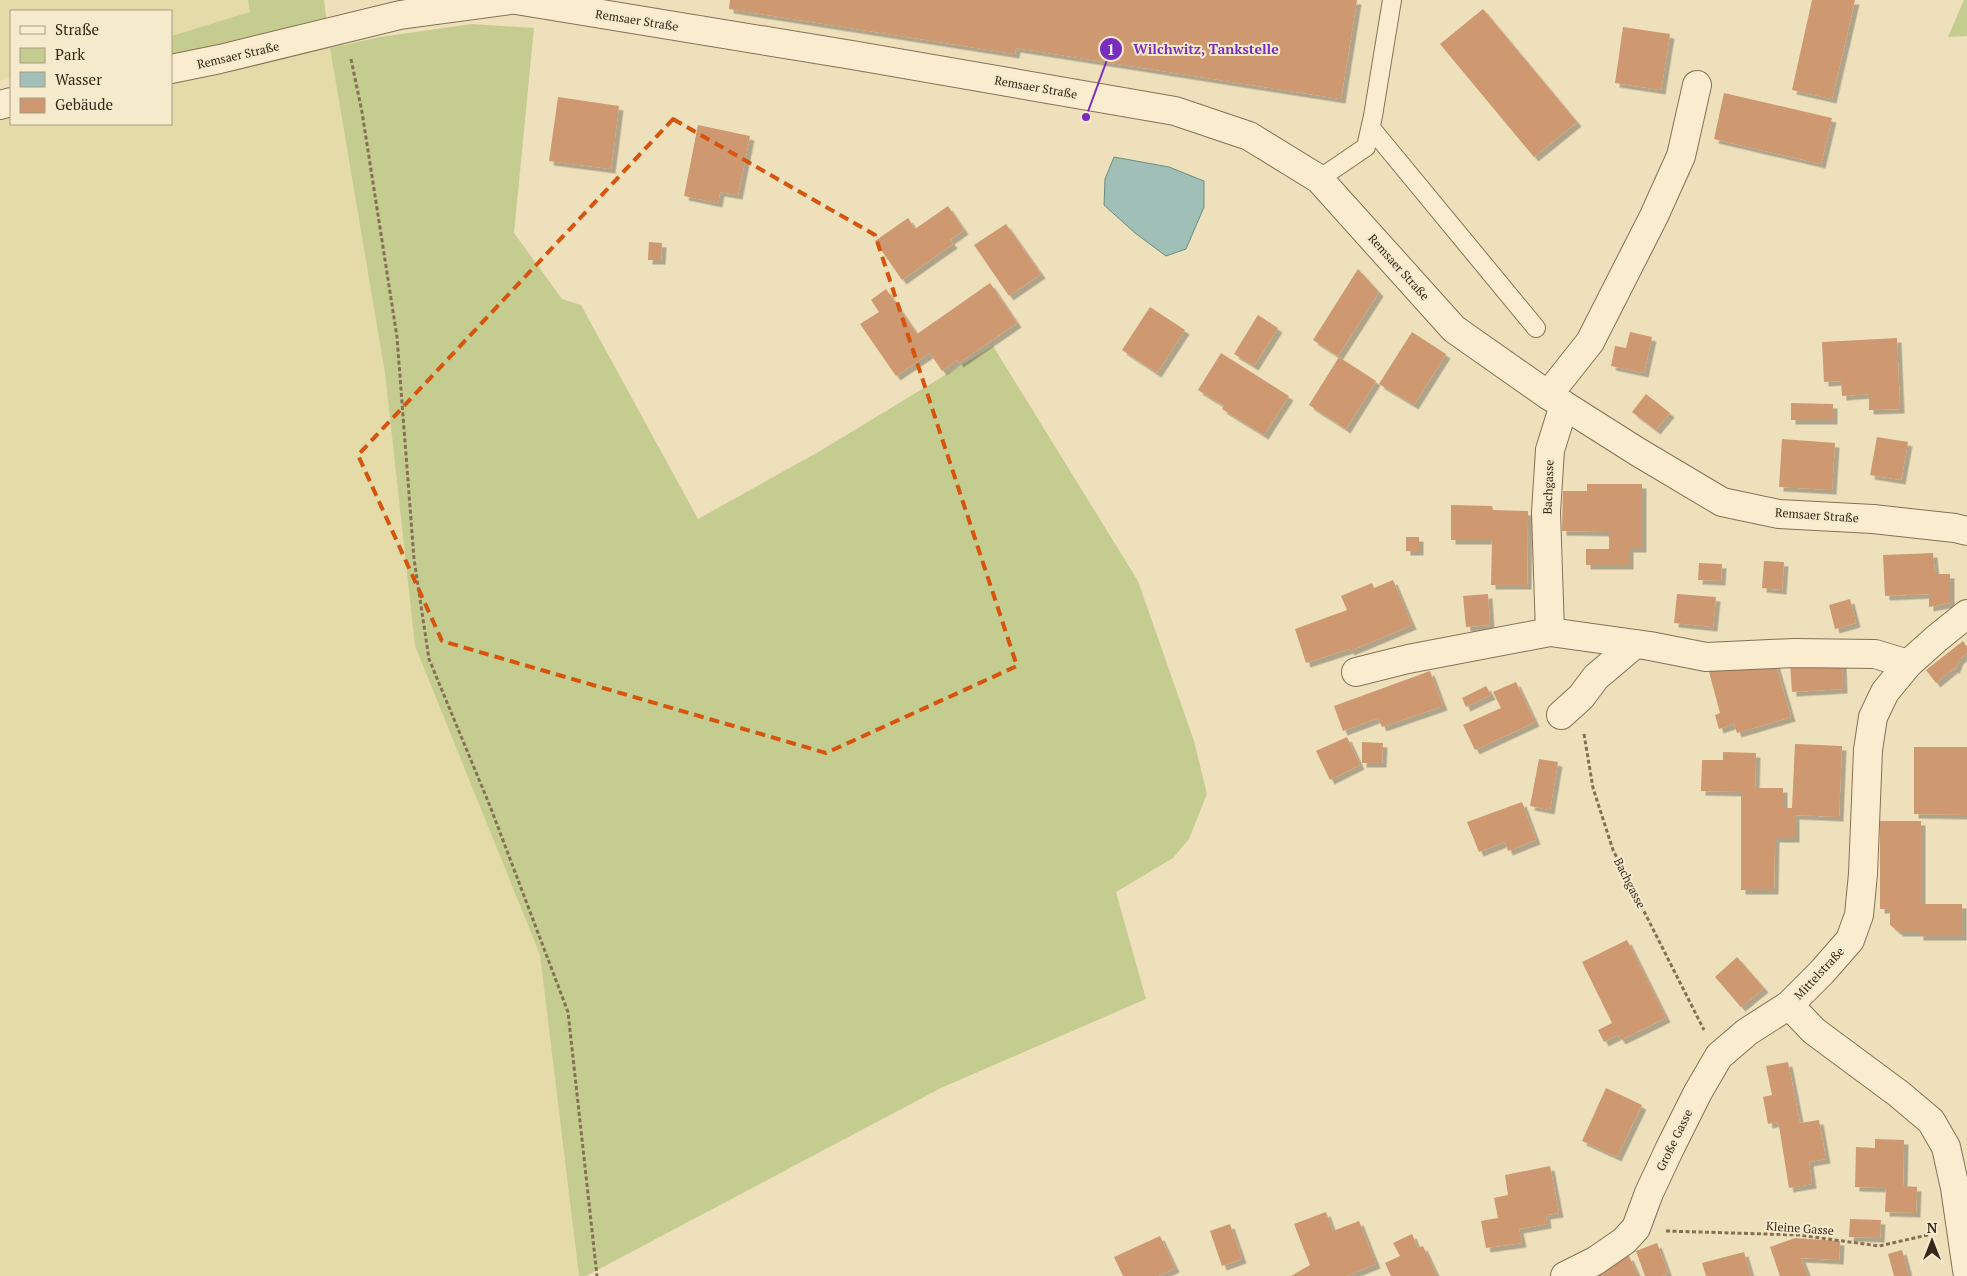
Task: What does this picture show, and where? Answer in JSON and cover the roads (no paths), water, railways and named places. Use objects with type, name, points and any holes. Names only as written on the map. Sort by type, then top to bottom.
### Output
[{"type":"street","name":"Remsaer Straße","points":[[172,69],[345,29],[401,8],[510,0]]},
{"type":"street","name":"Remsaer Straße","points":[[516,0],[1176,111],[1249,136],[1320,179],[1454,329],[1556,400],[1722,502],[1778,514],[1873,519],[1967,531]]},
{"type":"street","points":[[1556,400],[1590,342],[1654,216],[1681,156],[1697,85]]},
{"type":"street","name":"Bachgasse","points":[[1550,632],[1546,512],[1550,450],[1556,400]]},
{"type":"street","name":"Mittelstraße","points":[[1967,614],[1908,664],[1885,692],[1873,717],[1868,750],[1863,874],[1859,915],[1850,940],[1789,1005],[1814,1031],[1899,1094],[1931,1122],[1946,1147],[1955,1188],[1967,1270]]},
{"type":"street","points":[[1356,672],[1408,659],[1550,632],[1635,644],[1706,657],[1794,653],[1876,654],[1908,664]]},
{"type":"street","points":[[1571,706],[1596,677],[1635,644]]},
{"type":"street","name":"Große Gasse","points":[[1565,1276],[1595,1261],[1624,1241],[1636,1228],[1649,1193],[1670,1148],[1698,1092],[1719,1056],[1747,1032],[1789,1005]]},
{"type":"lane","points":[[1320,179],[1366,147],[1371,128],[1392,0]]},
{"type":"lane","points":[[1371,128],[1536,328]]},
{"type":"water","points":[[1114,157],[1169,167],[1204,181],[1204,207],[1186,249],[1166,256],[1135,233],[1104,205],[1105,179]]},
{"type":"place","name":"Wilchwitz, Tankstelle","points":[[1086,117]]}]
